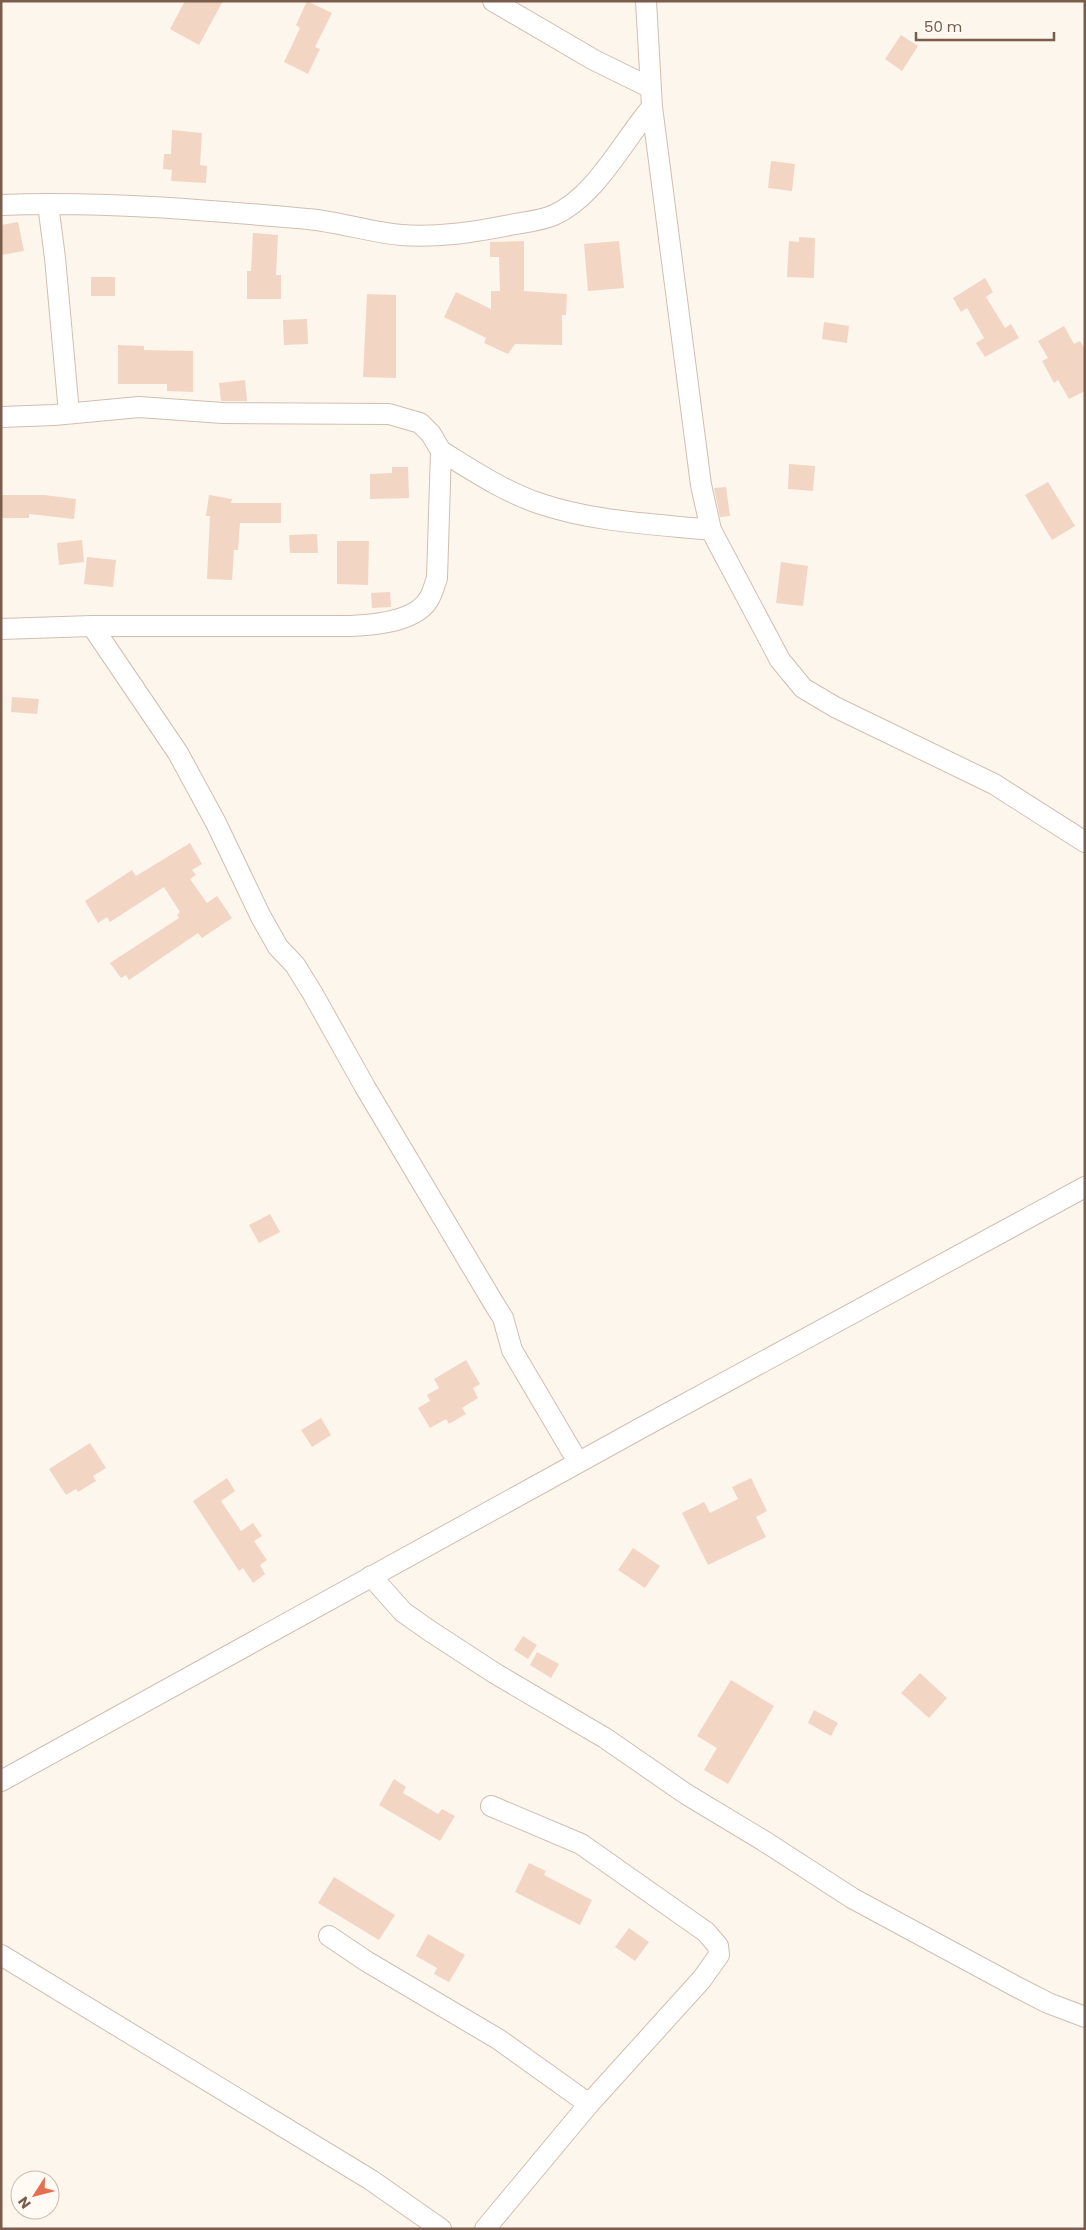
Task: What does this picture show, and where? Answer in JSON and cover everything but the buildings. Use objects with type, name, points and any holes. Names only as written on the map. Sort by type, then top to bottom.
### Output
[{"type":"street","points":[[493,1],[594,60],[652,98]]},
{"type":"street","points":[[646,1],[652,98],[701,485],[711,530],[780,660],[803,688],[835,707],[994,784],[1085,842]]},
{"type":"street","points":[[1,205],[48,204],[193,209],[315,220],[401,235],[448,236],[553,216],[577,201],[595,184],[652,98]]},
{"type":"street","points":[[48,204],[55,258],[69,413]]},
{"type":"street","points":[[1,417],[139,407],[223,413],[389,414],[420,424],[431,434],[441,451],[499,487],[538,503],[581,514],[711,530]]},
{"type":"street","points":[[1,629],[92,626],[381,625],[419,610],[430,598],[436,578],[441,451]]},
{"type":"street","points":[[92,626],[178,754],[216,823],[261,918],[278,947],[295,965],[313,994],[365,1087],[503,1318],[512,1350],[578,1462]]},
{"type":"street","points":[[1,1781],[578,1462],[1085,1187]]},
{"type":"street","points":[[372,1576],[403,1612],[430,1631],[496,1674],[605,1738],[686,1794],[764,1841],[852,1898],[1014,1986],[1048,2003],[1085,2016]]},
{"type":"street","points":[[485,2229],[589,2104],[702,1979],[719,1955],[718,1946],[706,1932],[581,1844],[491,1806]]},
{"type":"street","points":[[329,1936],[366,1961],[498,2039],[589,2104]]},
{"type":"street","points":[[1,1955],[371,2180],[441,2229]]}]
